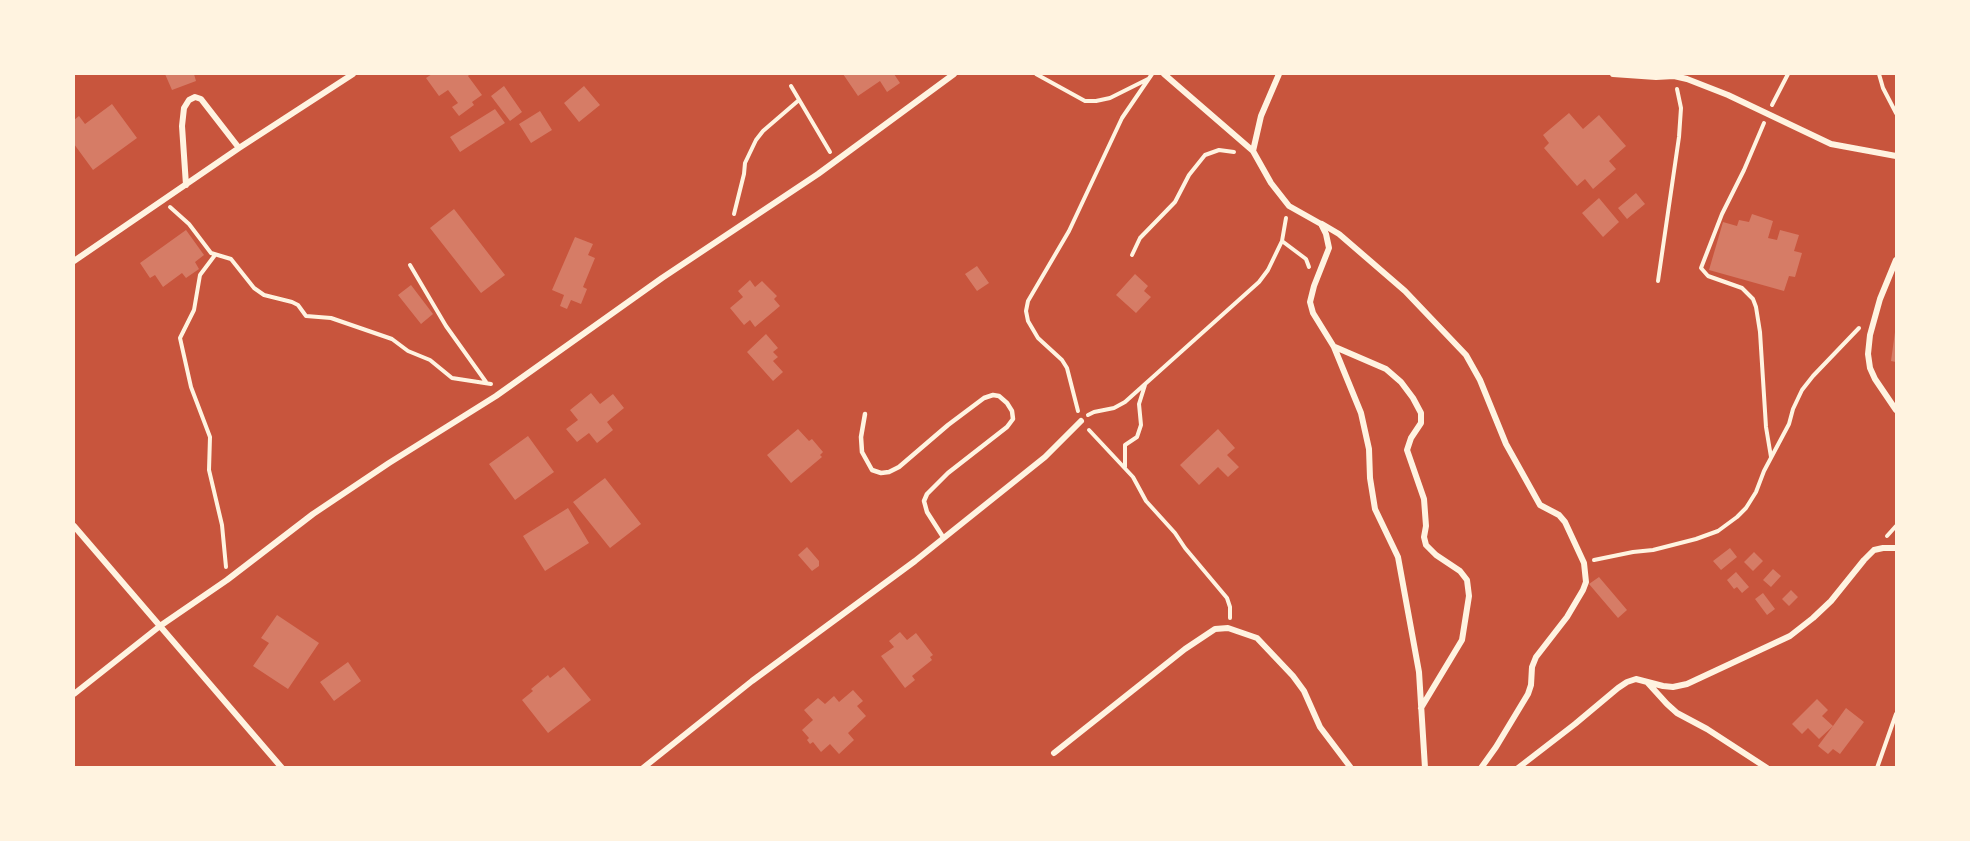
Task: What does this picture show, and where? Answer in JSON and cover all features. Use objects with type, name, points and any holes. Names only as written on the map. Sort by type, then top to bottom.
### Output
[{"type":"street","points":[[74,261],[352,74]]},
{"type":"street","points":[[74,694],[160,626],[227,580],[313,514],[510,387],[662,278],[836,160],[954,74]]},
{"type":"street","points":[[1164,74],[1253,151],[1271,183],[1289,206],[1340,234],[1405,291],[1466,355],[1480,380],[1506,444],[1540,505],[1559,515],[1565,522],[1584,563],[1586,582],[1583,590],[1536,657],[1532,666],[1532,685],[1528,694],[1481,768]]},
{"type":"street","points":[[1253,151],[1261,116],[1280,74]]},
{"type":"street","points":[[1613,74],[1674,76],[1703,85],[1831,144],[1896,156]]},
{"type":"street","points":[[186,185],[182,126],[184,108],[189,100],[195,97],[201,99],[239,148]]},
{"type":"street","points":[[1321,224],[1329,248],[1310,302],[1313,313],[1335,347],[1362,413],[1369,449],[1370,478],[1375,509],[1398,556],[1419,672],[1425,768]]},
{"type":"street","points":[[1896,260],[1878,307],[1870,335],[1868,354],[1870,368],[1875,379],[1896,410]]},
{"type":"street","points":[[1335,347],[1386,369],[1401,382],[1413,398],[1421,413],[1421,423],[1411,438],[1407,450],[1424,499],[1426,546],[1460,571],[1467,580],[1469,597],[1462,640],[1421,708]]},
{"type":"street","points":[[643,768],[752,681],[915,561],[1038,463],[1081,421]]},
{"type":"street","points":[[74,526],[282,768]]},
{"type":"street","points":[[1518,768],[1618,687],[1636,679],[1673,687],[1687,684],[1790,636],[1831,601],[1874,550],[1896,548]]},
{"type":"street","points":[[1054,753],[1185,649],[1215,629],[1230,628],[1257,638],[1293,676],[1304,691],[1320,727],[1351,768]]},
{"type":"street","points":[[1646,681],[1677,713],[1707,729],[1767,768]]},
{"type":"lane","points":[[865,414],[861,437],[862,452],[872,470],[881,473],[899,467],[984,398],[999,396],[1007,403],[1012,411],[1013,419],[1007,427],[948,473],[927,494],[924,501],[927,512],[943,537]]},
{"type":"path","points":[[1036,74],[1086,101],[1110,98],[1149,78]]},
{"type":"path","points":[[1152,74],[1122,118],[1069,231],[1028,300],[1026,311],[1028,321],[1038,338],[1062,360],[1081,421],[1133,477],[1146,501],[1175,532],[1185,548],[1227,598],[1230,607],[1230,628]]},
{"type":"path","points":[[1771,457],[1767,436],[1756,306],[1753,299],[1742,288],[1708,276],[1701,268],[1722,214],[1760,136],[1767,114],[1788,74]]},
{"type":"path","points":[[1879,74],[1883,88],[1896,112]]},
{"type":"path","points":[[1658,281],[1680,121],[1681,108],[1674,76]]},
{"type":"path","points":[[791,86],[836,160]]},
{"type":"path","points":[[729,233],[748,153],[763,131],[799,100]]},
{"type":"path","points":[[1132,255],[1140,238],[1175,202],[1189,175],[1205,155],[1219,150],[1257,159]]},
{"type":"path","points":[[164,200],[189,224],[212,253],[231,259],[259,292],[292,302],[298,305],[306,315],[331,318],[392,339],[408,351],[430,360],[452,378],[510,387]]},
{"type":"path","points":[[1081,421],[1094,412],[1120,405],[1259,282],[1268,270],[1282,241],[1289,206]]},
{"type":"path","points":[[1282,241],[1306,259],[1309,268]]},
{"type":"path","points":[[215,255],[200,275],[194,310],[180,338],[191,387],[210,437],[209,470],[222,525],[227,580]]},
{"type":"path","points":[[410,265],[446,326],[487,383]]},
{"type":"path","points":[[1584,563],[1696,539],[1718,531],[1737,517],[1751,501],[1789,424],[1802,390],[1878,307]]},
{"type":"path","points":[[1125,468],[1125,445],[1137,437],[1141,425],[1139,404],[1145,384]]},
{"type":"path","points":[[1877,768],[1896,714]]},
{"type":"building","points":[[165,74],[194,74],[196,81],[172,90]]},
{"type":"building","points":[[432,74],[470,74],[468,76],[482,95],[472,102],[474,105],[459,116],[452,107],[458,103],[448,90],[439,96],[426,78]]},
{"type":"building","points":[[843,74],[894,74],[900,83],[887,92],[880,81],[858,96]]},
{"type":"building","points":[[504,86],[522,112],[510,121],[491,96]]},
{"type":"building","points":[[584,86],[600,105],[579,122],[564,103]]},
{"type":"building","points":[[112,104],[137,138],[93,170],[74,144],[74,120],[79,116],[85,124]]},
{"type":"building","points":[[495,109],[505,123],[460,152],[450,137]]},
{"type":"building","points":[[540,111],[552,130],[531,143],[519,124]]},
{"type":"building","points":[[1569,113],[1583,129],[1599,115],[1626,146],[1609,161],[1616,169],[1593,189],[1585,179],[1577,186],[1544,148],[1549,143],[1543,135]]},
{"type":"building","points":[[1636,193],[1645,204],[1627,219],[1618,208]]},
{"type":"building","points":[[1599,198],[1619,222],[1603,237],[1582,213]]},
{"type":"building","points":[[454,209],[505,275],[481,293],[430,228]]},
{"type":"building","points":[[1752,214],[1773,221],[1768,238],[1777,240],[1780,230],[1799,235],[1794,251],[1802,253],[1795,277],[1789,276],[1784,291],[1709,270],[1723,222],[1737,226],[1739,220],[1749,222]]},
{"type":"building","points":[[186,230],[204,255],[195,262],[199,269],[186,278],[182,273],[163,287],[155,275],[150,278],[140,263]]},
{"type":"building","points":[[575,237],[593,244],[588,255],[595,258],[583,287],[587,289],[581,304],[571,300],[567,309],[560,306],[564,295],[552,290]]},
{"type":"building","points":[[977,266],[989,283],[977,291],[965,274]]},
{"type":"building","points":[[1135,274],[1148,286],[1144,291],[1151,297],[1136,313],[1116,295]]},
{"type":"building","points":[[750,280],[755,287],[762,281],[777,296],[774,299],[780,306],[755,327],[750,320],[744,325],[730,308],[743,297],[738,291]]},
{"type":"building","points":[[411,285],[433,314],[421,324],[398,295]]},
{"type":"building","points":[[1896,333],[1896,362],[1891,361]]},
{"type":"building","points":[[766,334],[778,348],[773,352],[778,357],[773,361],[783,372],[773,381],[747,352]]},
{"type":"building","points":[[591,393],[600,404],[613,394],[624,408],[607,422],[613,430],[597,443],[589,433],[577,442],[566,429],[578,420],[570,410]]},
{"type":"building","points":[[798,429],[809,441],[812,439],[823,452],[820,455],[822,457],[791,483],[767,455]]},
{"type":"building","points":[[1218,429],[1235,448],[1227,455],[1239,467],[1228,477],[1218,467],[1199,485],[1180,465]]},
{"type":"building","points":[[528,436],[554,472],[515,500],[489,464]]},
{"type":"building","points":[[605,478],[641,524],[610,548],[573,502]]},
{"type":"building","points":[[568,508],[589,543],[545,571],[523,536]]},
{"type":"building","points":[[807,547],[819,561],[819,566],[812,571],[798,555]]},
{"type":"building","points":[[1730,548],[1737,557],[1721,570],[1713,561]]},
{"type":"building","points":[[1754,552],[1763,561],[1753,571],[1744,562]]},
{"type":"building","points":[[1773,569],[1781,576],[1771,587],[1763,580]]},
{"type":"building","points":[[1736,572],[1749,587],[1742,593],[1737,587],[1734,589],[1727,580]]},
{"type":"building","points":[[1599,577],[1627,610],[1618,618],[1589,584]]},
{"type":"building","points":[[1791,590],[1798,597],[1789,606],[1782,599]]},
{"type":"building","points":[[1763,593],[1775,609],[1767,615],[1755,599]]},
{"type":"building","points":[[277,615],[319,643],[288,689],[253,666],[269,643],[261,638]]},
{"type":"building","points":[[900,632],[907,640],[916,633],[933,655],[930,657],[932,660],[912,676],[915,680],[905,688],[881,656],[894,647],[889,641]]},
{"type":"building","points":[[348,662],[361,681],[334,701],[320,682]]},
{"type":"building","points":[[564,667],[591,700],[548,733],[522,700],[548,675],[550,678]]},
{"type":"building","points":[[853,690],[863,701],[857,706],[866,716],[848,733],[854,740],[839,754],[830,744],[821,752],[813,742],[810,744],[807,740],[809,738],[802,730],[813,720],[804,710],[818,698],[825,704],[834,696],[839,702]]},
{"type":"building","points":[[1817,699],[1828,710],[1822,716],[1833,726],[1819,739],[1808,728],[1802,734],[1792,724]]},
{"type":"building","points":[[1846,708],[1864,722],[1840,754],[1833,749],[1828,754],[1818,746]]}]
